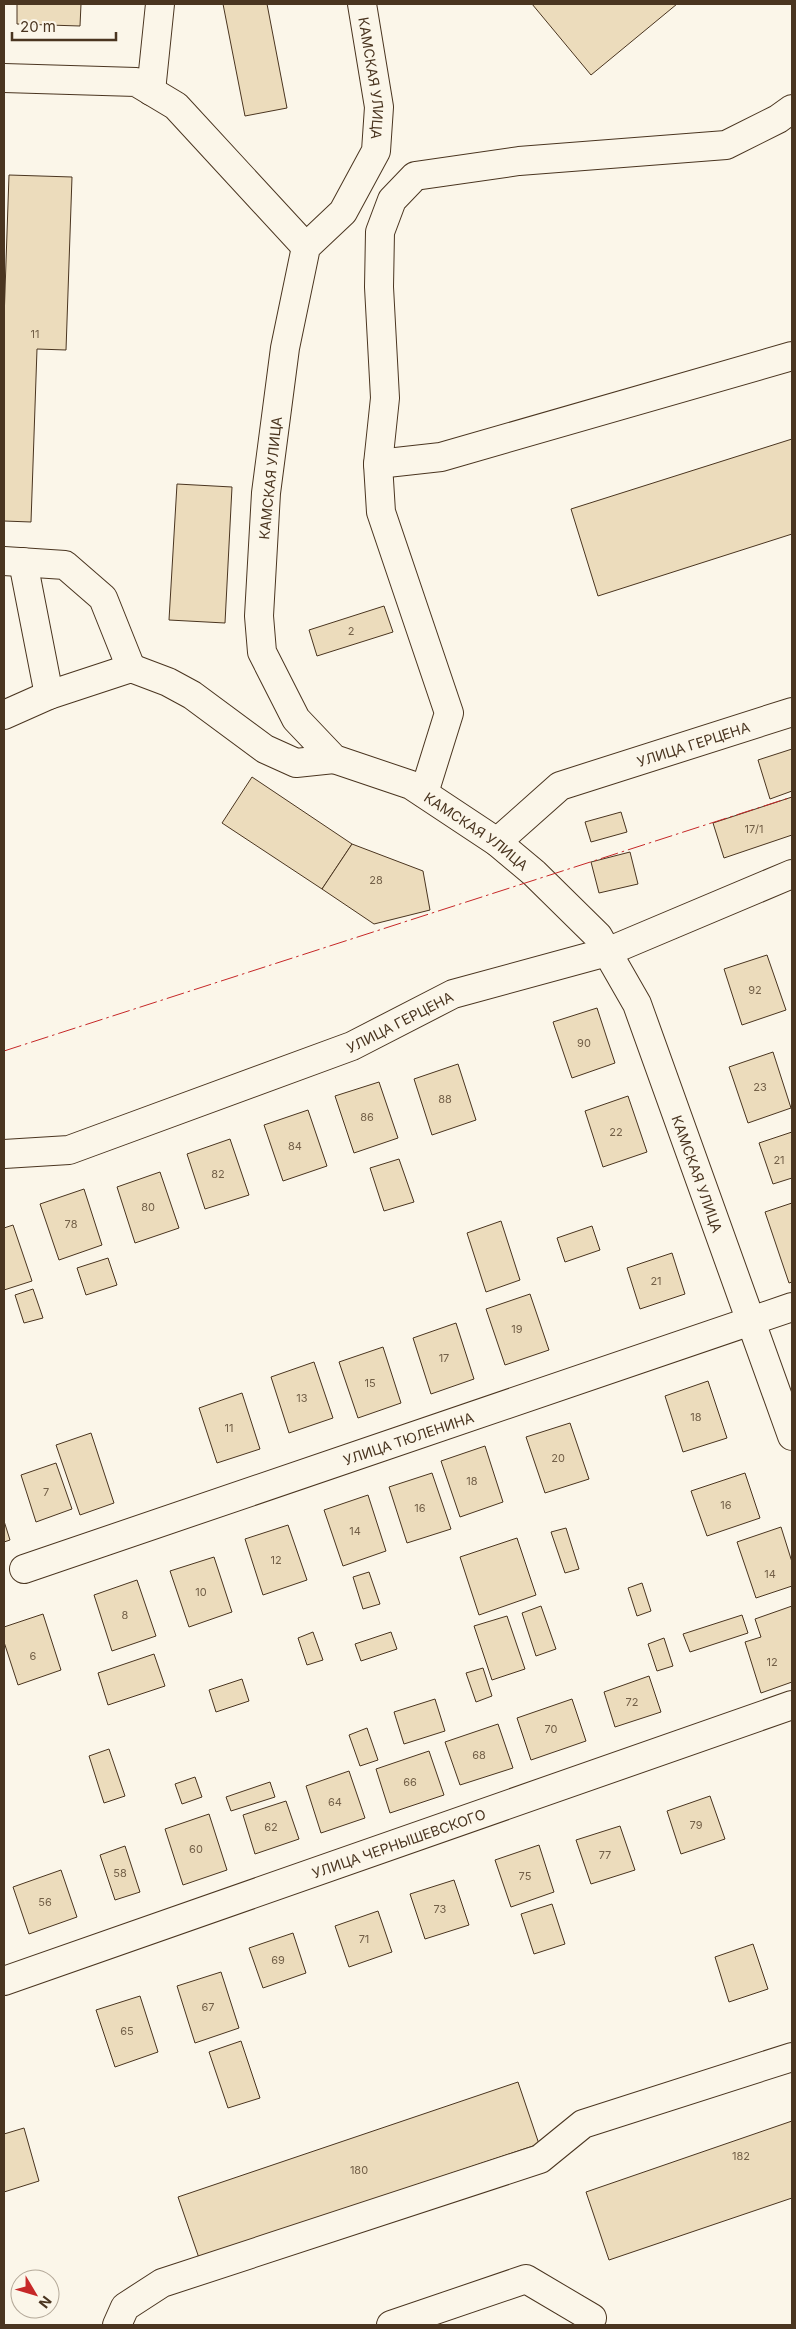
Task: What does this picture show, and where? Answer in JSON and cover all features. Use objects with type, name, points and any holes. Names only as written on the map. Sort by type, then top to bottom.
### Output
[{"type":"street","points":[[150,91],[160,4]]},
{"type":"street","name":"КАМСКАЯ УЛИЦА","points":[[362,4],[379,107],[376,151],[343,212],[306,247],[285,348],[266,493],[259,616],[262,652],[296,719],[334,759],[411,785],[424,793],[497,842],[542,880],[598,936],[636,1004],[792,1436]]},
{"type":"street","points":[[4,78],[136,82],[176,106],[306,247]]},
{"type":"street","points":[[424,793],[449,713],[381,512],[378,464],[385,398],[379,287],[380,232],[392,200],[415,176],[519,161],[726,145],[778,119],[792,109]]},
{"type":"street","points":[[378,464],[441,457],[792,356]]},
{"type":"street","points":[[49,695],[13,561],[65,564],[103,598],[131,668]]},
{"type":"street","points":[[4,715],[49,695],[131,668],[168,682],[192,696],[265,749],[296,763],[334,759]]},
{"type":"street","name":"УЛИЦА ГЕРЦЕНА","points":[[497,842],[560,786],[792,712]]},
{"type":"street","name":"УЛИЦА ГЕРЦЕНА","points":[[4,1154],[69,1150],[352,1046],[453,994],[606,952],[792,874]]},
{"type":"street","name":"УЛИЦА ТЮЛЕНИНА","points":[[24,1569],[792,1307]]},
{"type":"street","name":"УЛИЦА ЧЕРНЫШЕВСКОГО","points":[[4,1981],[792,1705]]},
{"type":"street","points":[[117,2325],[125,2307],[162,2283],[540,2159],[583,2124],[792,2056]]},
{"type":"street","points":[[391,2325],[526,2279],[592,2318]]},
{"type":"building","points":[[17,4],[81,4],[80,26],[17,24]]},
{"type":"building","points":[[223,4],[267,4],[287,108],[245,116]]},
{"type":"building","points":[[532,4],[677,4],[591,75]]},
{"type":"building","points":[[9,175],[72,177],[66,350],[37,349],[31,522],[4,521],[4,320]]},
{"type":"building","points":[[792,439],[792,534],[598,596],[571,509]]},
{"type":"building","points":[[177,484],[232,487],[225,623],[169,620]]},
{"type":"building","points":[[384,606],[393,632],[317,656],[309,630]]},
{"type":"building","points":[[792,749],[792,791],[770,799],[758,760]]},
{"type":"building","points":[[252,777],[352,844],[322,889],[222,823]]},
{"type":"building","points":[[792,797],[792,835],[724,858],[713,823]]},
{"type":"building","points":[[621,812],[627,832],[591,842],[585,822]]},
{"type":"building","points":[[352,844],[423,871],[430,910],[374,924],[322,889]]},
{"type":"building","points":[[630,852],[638,884],[599,893],[591,862]]},
{"type":"building","points":[[767,955],[786,1010],[742,1025],[724,969]]},
{"type":"building","points":[[597,1008],[615,1063],[572,1078],[553,1022]]},
{"type":"building","points":[[773,1052],[791,1108],[748,1123],[729,1067]]},
{"type":"building","points":[[458,1064],[476,1120],[432,1135],[414,1079]]},
{"type":"building","points":[[379,1082],[398,1138],[354,1153],[335,1096]]},
{"type":"building","points":[[628,1096],[647,1152],[603,1167],[585,1111]]},
{"type":"building","points":[[308,1110],[327,1166],[283,1181],[264,1125]]},
{"type":"building","points":[[792,1132],[792,1178],[773,1184],[759,1143]]},
{"type":"building","points":[[230,1139],[249,1195],[205,1209],[187,1154]]},
{"type":"building","points":[[399,1159],[414,1202],[384,1211],[370,1168]]},
{"type":"building","points":[[160,1172],[179,1228],[135,1243],[117,1187]]},
{"type":"building","points":[[84,1189],[102,1245],[59,1260],[40,1204]]},
{"type":"building","points":[[792,1203],[792,1282],[789,1283],[765,1212]]},
{"type":"building","points":[[501,1221],[520,1280],[486,1292],[467,1233]]},
{"type":"building","points":[[13,1225],[32,1281],[4,1290],[4,1228]]},
{"type":"building","points":[[592,1226],[600,1250],[565,1262],[557,1238]]},
{"type":"building","points":[[672,1253],[685,1294],[640,1309],[627,1268]]},
{"type":"building","points":[[108,1258],[117,1285],[86,1295],[77,1268]]},
{"type":"building","points":[[33,1289],[43,1318],[24,1323],[15,1295]]},
{"type":"building","points":[[530,1294],[549,1350],[505,1365],[486,1309]]},
{"type":"building","points":[[456,1323],[474,1379],[431,1394],[413,1338]]},
{"type":"building","points":[[383,1347],[401,1403],[358,1418],[339,1362]]},
{"type":"building","points":[[314,1362],[333,1418],[289,1433],[271,1377]]},
{"type":"building","points":[[708,1381],[727,1438],[683,1452],[665,1396]]},
{"type":"building","points":[[242,1393],[260,1449],[217,1463],[199,1408]]},
{"type":"building","points":[[570,1423],[589,1479],[545,1493],[526,1437]]},
{"type":"building","points":[[91,1433],[114,1503],[80,1515],[56,1445]]},
{"type":"building","points":[[485,1446],[503,1502],[460,1517],[441,1461]]},
{"type":"building","points":[[56,1463],[72,1509],[36,1522],[21,1475]]},
{"type":"building","points":[[432,1473],[451,1529],[407,1543],[389,1487]]},
{"type":"building","points":[[745,1473],[760,1518],[707,1536],[691,1491]]},
{"type":"building","points":[[368,1495],[386,1551],[343,1566],[324,1510]]},
{"type":"building","points":[[4,1521],[10,1540],[4,1542]]},
{"type":"building","points":[[288,1525],[307,1580],[263,1595],[245,1539]]},
{"type":"building","points":[[781,1527],[792,1562],[792,1586],[756,1598],[737,1542]]},
{"type":"building","points":[[566,1528],[579,1569],[565,1573],[551,1532]]},
{"type":"building","points":[[517,1538],[536,1595],[479,1615],[460,1557]]},
{"type":"building","points":[[214,1557],[232,1612],[189,1627],[170,1571]]},
{"type":"building","points":[[369,1572],[380,1604],[363,1609],[353,1577]]},
{"type":"building","points":[[137,1580],[156,1636],[112,1651],[94,1595]]},
{"type":"building","points":[[642,1583],[651,1611],[637,1616],[628,1588]]},
{"type":"building","points":[[541,1606],[556,1649],[536,1656],[522,1613]]},
{"type":"building","points":[[792,1606],[792,1682],[761,1693],[745,1642],[761,1637],[755,1619]]},
{"type":"building","points":[[43,1614],[61,1670],[18,1685],[4,1642],[4,1627]]},
{"type":"building","points":[[742,1615],[748,1633],[690,1652],[683,1634]]},
{"type":"building","points":[[507,1616],[525,1669],[492,1680],[474,1626]]},
{"type":"building","points":[[313,1632],[323,1660],[307,1665],[298,1638]]},
{"type":"building","points":[[391,1632],[397,1649],[361,1661],[355,1644]]},
{"type":"building","points":[[664,1638],[673,1666],[657,1671],[648,1644]]},
{"type":"building","points":[[154,1654],[165,1686],[108,1705],[98,1673]]},
{"type":"building","points":[[483,1668],[492,1696],[476,1702],[466,1673]]},
{"type":"building","points":[[649,1676],[661,1712],[615,1727],[604,1692]]},
{"type":"building","points":[[242,1679],[249,1701],[216,1712],[209,1690]]},
{"type":"building","points":[[435,1699],[445,1731],[404,1744],[394,1712]]},
{"type":"building","points":[[572,1699],[586,1741],[531,1760],[517,1718]]},
{"type":"building","points":[[498,1724],[513,1768],[460,1785],[445,1742]]},
{"type":"building","points":[[367,1728],[378,1760],[360,1766],[349,1735]]},
{"type":"building","points":[[109,1749],[125,1796],[104,1803],[89,1756]]},
{"type":"building","points":[[429,1751],[444,1795],[390,1813],[376,1769]]},
{"type":"building","points":[[349,1771],[365,1818],[321,1833],[306,1786]]},
{"type":"building","points":[[195,1777],[202,1797],[182,1804],[175,1784]]},
{"type":"building","points":[[270,1782],[275,1797],[231,1811],[226,1797]]},
{"type":"building","points":[[710,1796],[725,1839],[681,1854],[667,1811]]},
{"type":"building","points":[[286,1801],[299,1839],[255,1854],[243,1815]]},
{"type":"building","points":[[209,1814],[227,1870],[183,1885],[165,1829]]},
{"type":"building","points":[[620,1826],[635,1870],[591,1884],[576,1840]]},
{"type":"building","points":[[539,1845],[554,1892],[511,1907],[495,1860]]},
{"type":"building","points":[[125,1846],[140,1892],[115,1900],[100,1855]]},
{"type":"building","points":[[61,1870],[77,1917],[29,1934],[13,1887]]},
{"type":"building","points":[[454,1880],[469,1925],[425,1939],[410,1894]]},
{"type":"building","points":[[552,1904],[565,1944],[534,1954],[521,1914]]},
{"type":"building","points":[[378,1911],[392,1952],[349,1967],[335,1926]]},
{"type":"building","points":[[293,1933],[306,1973],[263,1988],[249,1948]]},
{"type":"building","points":[[753,1944],[768,1989],[729,2002],[715,1957]]},
{"type":"building","points":[[221,1972],[239,2028],[195,2043],[177,1986]]},
{"type":"building","points":[[140,1996],[158,2052],[115,2067],[96,2010]]},
{"type":"building","points":[[241,2041],[260,2098],[228,2108],[209,2052]]},
{"type":"building","points":[[518,2082],[539,2144],[199,2258],[178,2197]]},
{"type":"building","points":[[792,2121],[792,2198],[609,2260],[586,2192]]},
{"type":"building","points":[[24,2128],[39,2181],[4,2192],[4,2134]]},
{"type":"power","points":[[4,1051],[792,797]]}]
